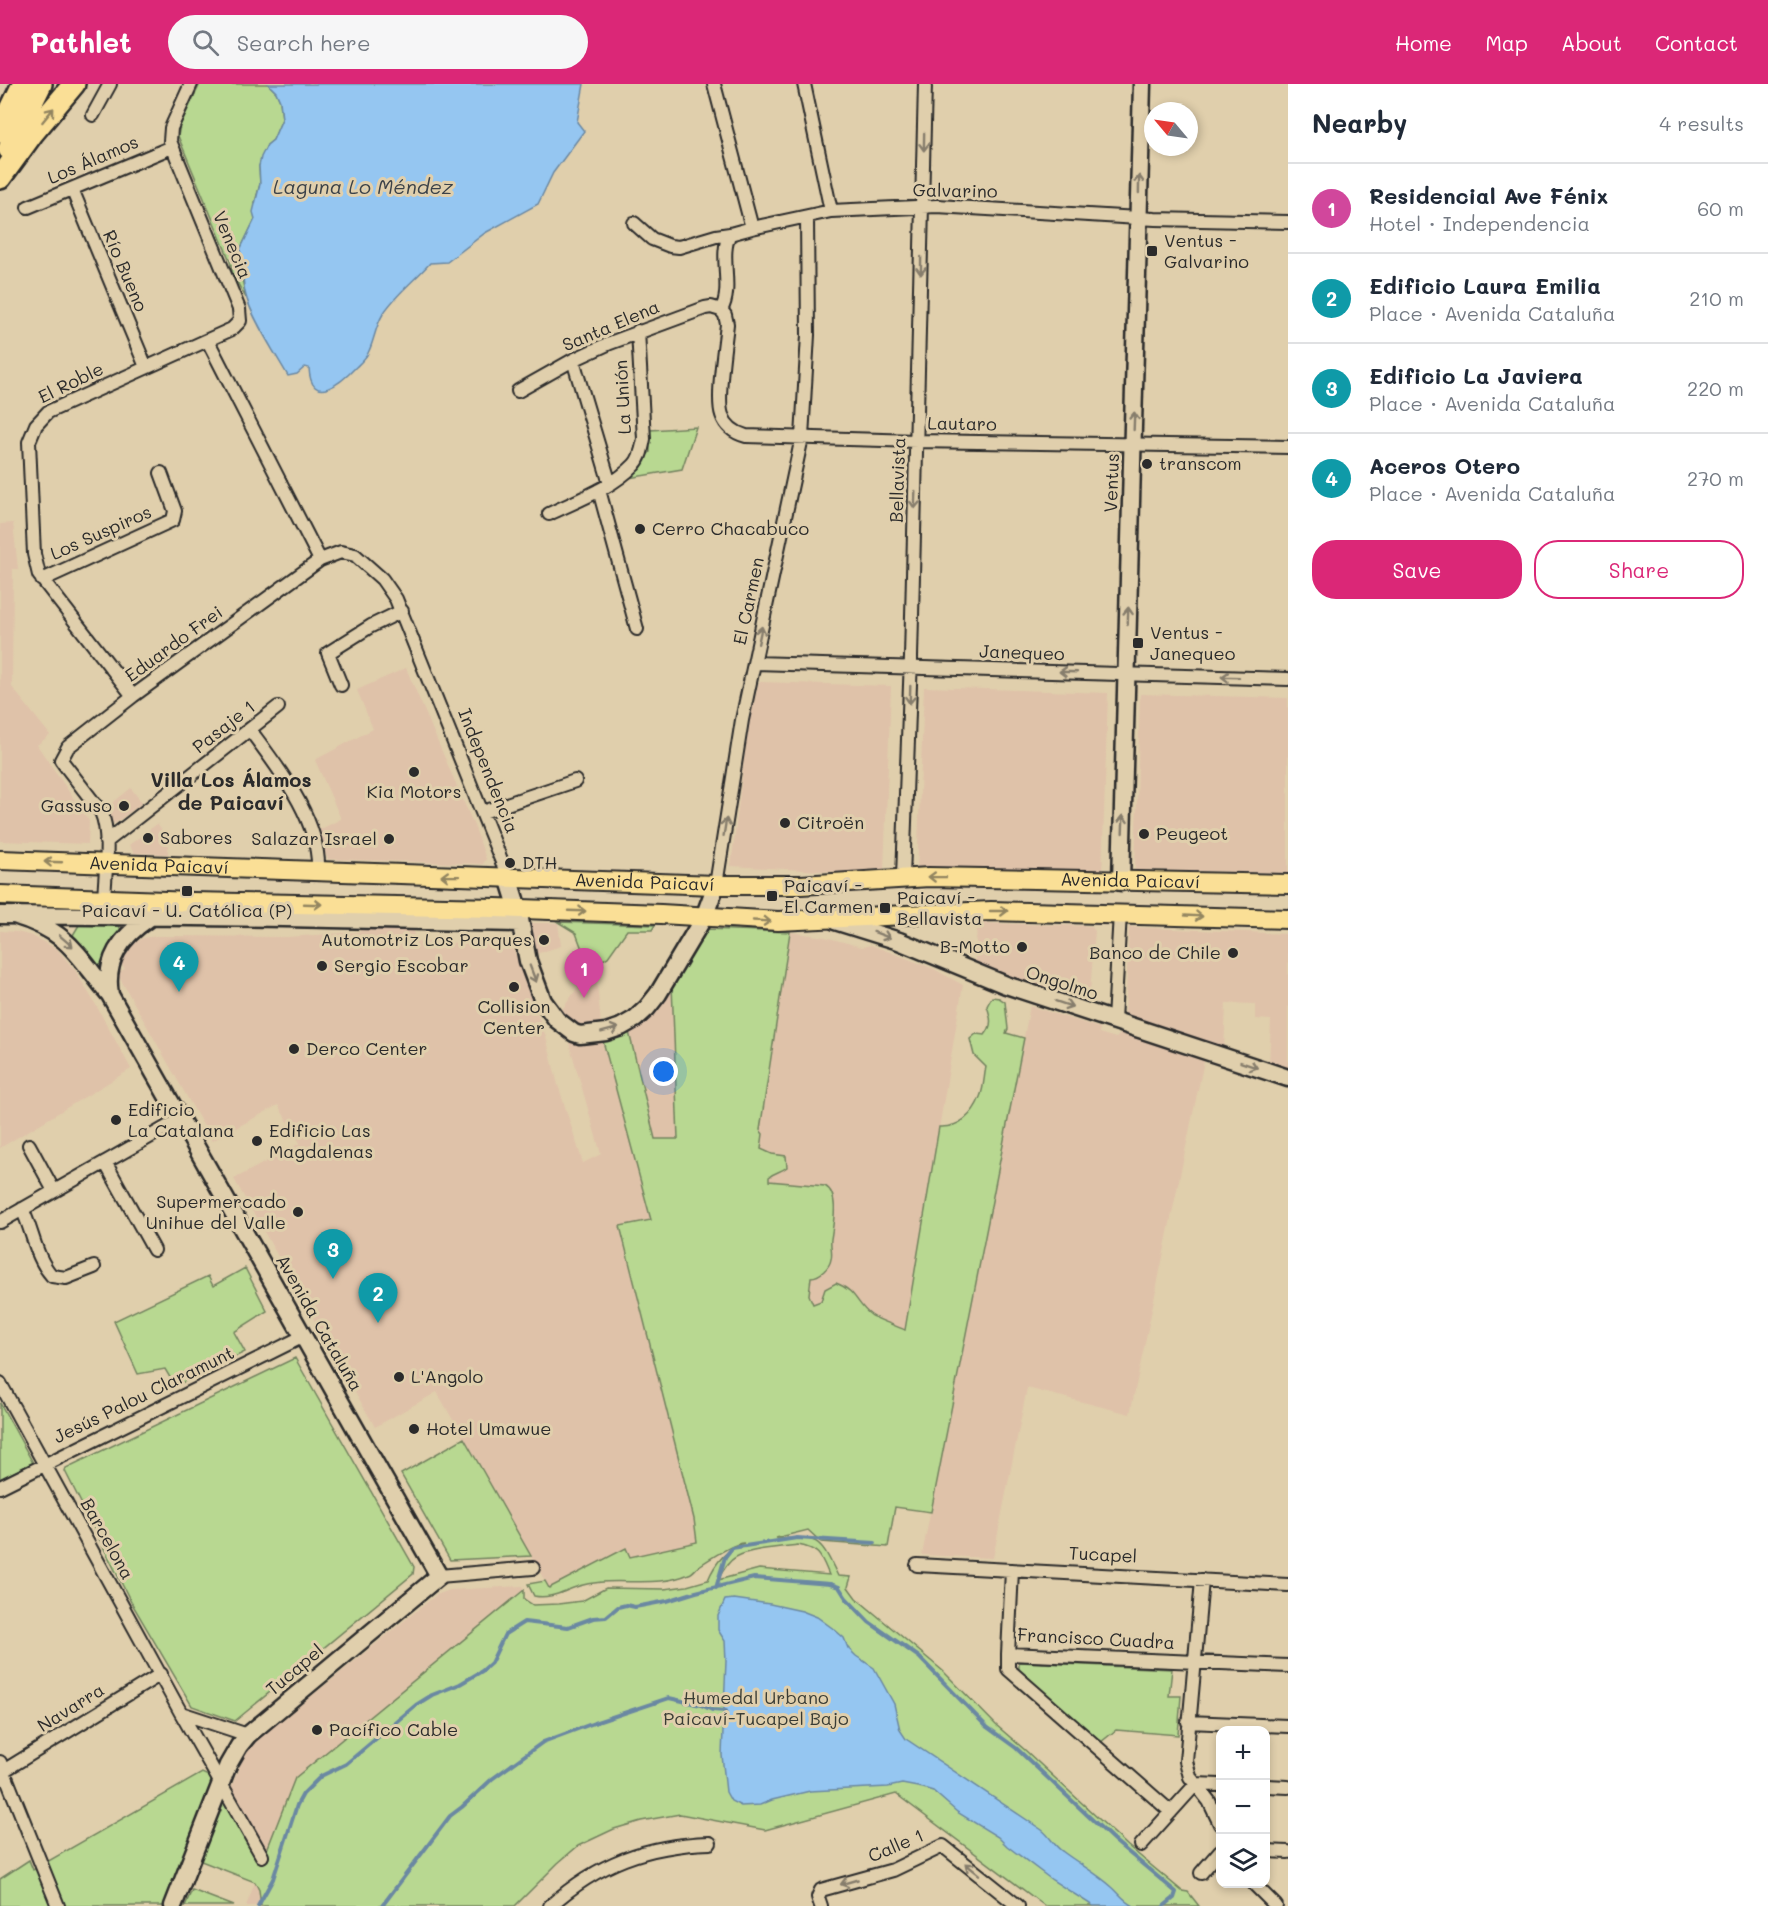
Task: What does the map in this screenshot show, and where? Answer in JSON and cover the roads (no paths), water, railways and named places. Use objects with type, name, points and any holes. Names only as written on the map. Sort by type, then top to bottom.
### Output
[{"type":"highway","points":[[0,132],[23,84]]},
{"type":"highway","points":[[0,168],[41,84]]},
{"type":"highway","points":[[0,178],[32,134],[74,84]]},
{"type":"main road","name":"Avenida Paicaví","points":[[0,860],[716,885],[801,885],[903,877],[1288,884]]},
{"type":"main road","name":"Avenida Paicaví","points":[[0,895],[519,916],[704,917],[794,922],[969,911],[1288,919]]},
{"type":"street","points":[[93,115],[110,84]]},
{"type":"street","points":[[172,147],[171,128],[191,84]]},
{"type":"street","points":[[714,84],[752,228]]},
{"type":"street","points":[[804,84],[831,212]]},
{"type":"street","name":"Bellavista","points":[[903,877],[911,668],[925,84]]},
{"type":"street","name":"Ventus","points":[[1121,882],[1142,84]]},
{"type":"street","name":"Los Álamos","points":[[28,207],[172,147]]},
{"type":"street","name":"Venecia","points":[[172,147],[241,313],[240,321],[235,327],[208,341]]},
{"type":"street","name":"Río Bueno","points":[[72,189],[146,368]]},
{"type":"street","name":"Galvarino","points":[[634,223],[652,239],[679,247],[716,236],[831,212],[937,206],[1139,218],[1288,222]]},
{"type":"street","name":"El Carmen","points":[[716,885],[741,726],[802,437],[808,324],[807,217]]},
{"type":"street","name":"Lautaro","points":[[730,234],[726,243],[726,297],[721,310],[727,324],[720,404],[724,421],[733,431],[746,436],[1288,447]]},
{"type":"street","name":"Santa Elena","points":[[519,392],[573,360],[638,331],[705,308],[721,310]]},
{"type":"street","name":"La Unión","points":[[604,487],[635,464],[641,453],[644,439],[638,331]]},
{"type":"street","points":[[208,341],[320,560]]},
{"type":"street","name":"El Roble","points":[[133,696],[42,580],[36,568],[29,442],[41,417],[48,412],[208,341]]},
{"type":"street","points":[[573,360],[637,629]]},
{"type":"street","name":"Los Suspiros","points":[[42,580],[170,522],[175,517],[175,511],[161,473]]},
{"type":"street","points":[[549,514],[604,487]]},
{"type":"street","name":"Independencia","points":[[320,560],[340,552],[355,555],[382,579],[402,611],[508,877],[528,961],[546,1006],[556,1020],[574,1034],[590,1034],[621,1027],[635,1019],[658,994],[704,917],[716,885]]},
{"type":"street","name":"Eduardo Frei","points":[[106,842],[106,824],[101,812],[64,764],[61,756],[68,747],[133,696],[320,560]]},
{"type":"street","points":[[341,685],[328,653],[402,611]]},
{"type":"street","name":"Janequeo","points":[[754,663],[1288,679]]},
{"type":"street","name":"Pasaje 1","points":[[106,842],[278,707]]},
{"type":"street","points":[[250,730],[291,785],[315,839],[319,861],[318,872]]},
{"type":"street","points":[[483,812],[575,782]]},
{"type":"street","points":[[104,899],[106,842]]},
{"type":"street","points":[[1114,1020],[1120,913]]},
{"type":"street","name":"Avenida Paicaví","points":[[7,915],[149,918],[519,916]]},
{"type":"street","name":"Avenida Cataluña","points":[[7,915],[48,928],[68,942],[110,995],[440,1576]]},
{"type":"street","points":[[110,995],[109,970],[116,950],[124,938],[149,918]]},
{"type":"street","name":"Ongolmo","points":[[825,919],[865,929],[991,980],[1288,1078]]},
{"type":"street","points":[[1,1219],[181,1119]]},
{"type":"street","points":[[29,1145],[54,1191]]},
{"type":"street","points":[[105,1162],[154,1250]]},
{"type":"street","points":[[22,1209],[38,1252],[52,1276],[66,1278],[94,1267]]},
{"type":"street","name":"Jesús Palou Claramunt","points":[[0,1487],[304,1336]]},
{"type":"street","name":"Barcelona","points":[[0,1383],[262,1856]]},
{"type":"street","name":"Tucapel","points":[[917,1565],[1288,1585]]},
{"type":"street","points":[[440,1576],[533,1568]]},
{"type":"street","name":"Francisco Cuadra","points":[[1012,1570],[1008,1654],[1288,1666]]},
{"type":"street","name":"Tucapel","points":[[173,1906],[221,1782],[233,1755],[248,1735],[440,1576]]},
{"type":"street","points":[[1202,1580],[1188,1722],[1186,1768],[1216,1814]]},
{"type":"street","points":[[1008,1654],[1008,1669],[1171,1812]]},
{"type":"street","name":"Navarra","points":[[1,1769],[161,1674]]},
{"type":"street","points":[[181,1713],[248,1735]]},
{"type":"street","points":[[1188,1722],[1288,1726]]},
{"type":"street","points":[[1,1769],[58,1906]]},
{"type":"street","points":[[1141,1845],[1196,1784]]},
{"type":"street","points":[[1196,1784],[1216,1785]]},
{"type":"street","points":[[1270,1786],[1288,1787]]},
{"type":"street","points":[[550,1906],[585,1878],[618,1860],[675,1845],[710,1843]]},
{"type":"street","name":"Calle 1","points":[[821,1906],[818,1897],[821,1890],[893,1870],[943,1846],[1018,1906]]},
{"type":"street","points":[[1270,1851],[1288,1852]]},
{"type":"street","points":[[1201,1874],[1216,1857]]},
{"type":"street","points":[[1258,1888],[1276,1906]]},
{"type":"water","name":"Laguna Lo Méndez","points":[[268,84],[584,84],[577,122],[584,131],[553,173],[538,204],[485,233],[447,262],[430,263],[383,314],[364,359],[343,380],[321,389],[315,387],[311,380],[309,368],[305,367],[297,374],[288,376],[249,305],[245,290],[240,250],[255,219],[253,212],[260,184],[261,157],[267,145],[273,140],[282,119],[280,101],[276,92]]},
{"type":"water","points":[[734,1599],[802,1611],[817,1617],[835,1630],[844,1638],[848,1648],[856,1656],[874,1668],[894,1704],[900,1730],[906,1739],[1042,1830],[1059,1849],[1100,1877],[1134,1906],[1093,1906],[1052,1880],[998,1837],[957,1812],[933,1791],[923,1788],[902,1784],[888,1787],[810,1791],[760,1805],[741,1806],[731,1801],[726,1792],[722,1755],[726,1661],[725,1641],[718,1630],[718,1616],[725,1600]]},
{"type":"waterway","points":[[716,1588],[725,1557],[732,1548],[797,1538],[875,1543]]},
{"type":"waterway","points":[[258,1906],[273,1879],[297,1805],[303,1794],[321,1776],[346,1764],[416,1705],[482,1671],[491,1663],[505,1634],[524,1622],[568,1627],[593,1618],[606,1617],[618,1607],[626,1605],[635,1607],[667,1601],[754,1578],[830,1584],[839,1587],[846,1598],[869,1622],[919,1657],[987,1727],[1016,1748],[1116,1842],[1176,1892],[1174,1898],[1164,1906]]},
{"type":"waterway","points":[[382,1906],[450,1816],[492,1779],[543,1742],[669,1698],[701,1705],[712,1710],[726,1711]]},
{"type":"place","name":"Ventus - Galvarino","points":[[1152,251]]},
{"type":"place","name":"transcom","points":[[1147,464]]},
{"type":"place","name":"Cerro Chacabuco","points":[[640,529]]},
{"type":"place","name":"Ventus - Janequeo","points":[[1138,643]]},
{"type":"place","name":"Kia Motors","points":[[414,772]]},
{"type":"place","name":"Gassuso","points":[[124,806]]},
{"type":"place","name":"Citroën","points":[[785,823]]},
{"type":"place","name":"Peugeot","points":[[1144,834]]},
{"type":"place","name":"Sabores","points":[[148,838]]},
{"type":"place","name":"Salazar Israel","points":[[389,839]]},
{"type":"place","name":"DTH","points":[[510,863]]},
{"type":"place","name":"Paicaví - U. Católica (P)","points":[[187,891]]},
{"type":"place","name":"Paicaví - El Carmen","points":[[772,896]]},
{"type":"place","name":"Paicaví - Bellavista","points":[[885,908]]},
{"type":"place","name":"Automotriz Los Parques","points":[[544,940]]},
{"type":"place","name":"B-Motto","points":[[1022,947]]},
{"type":"place","name":"Banco de Chile","points":[[1233,953]]},
{"type":"place","name":"Sergio Escobar","points":[[322,966]]},
{"type":"place","name":"Collision Center","points":[[514,987]]},
{"type":"place","name":"Aceros Otero","points":[[179,992]]},
{"type":"place","name":"Residencial Ave Fénix","points":[[584,998]]},
{"type":"place","name":"Derco Center","points":[[294,1049]]},
{"type":"place","name":"Edificio La Catalana","points":[[116,1120]]},
{"type":"place","name":"Edificio Las Magdalenas","points":[[257,1141]]},
{"type":"place","name":"Supermercado Unihue del Valle","points":[[298,1212]]},
{"type":"place","name":"Edificio La Javiera","points":[[333,1279]]},
{"type":"place","name":"Edificio Laura Emilia","points":[[378,1323]]},
{"type":"place","name":"L'Angolo","points":[[399,1377]]},
{"type":"place","name":"Hotel Umawue","points":[[414,1429]]},
{"type":"place","name":"Pacífico Cable","points":[[317,1730]]},
{"type":"district","name":"Villa Los Álamos de Paicaví","points":[[231,792]]},
{"type":"park label","name":"Humedal Urbano Paicaví-Tucapel Bajo","points":[[756,1708]]}]
